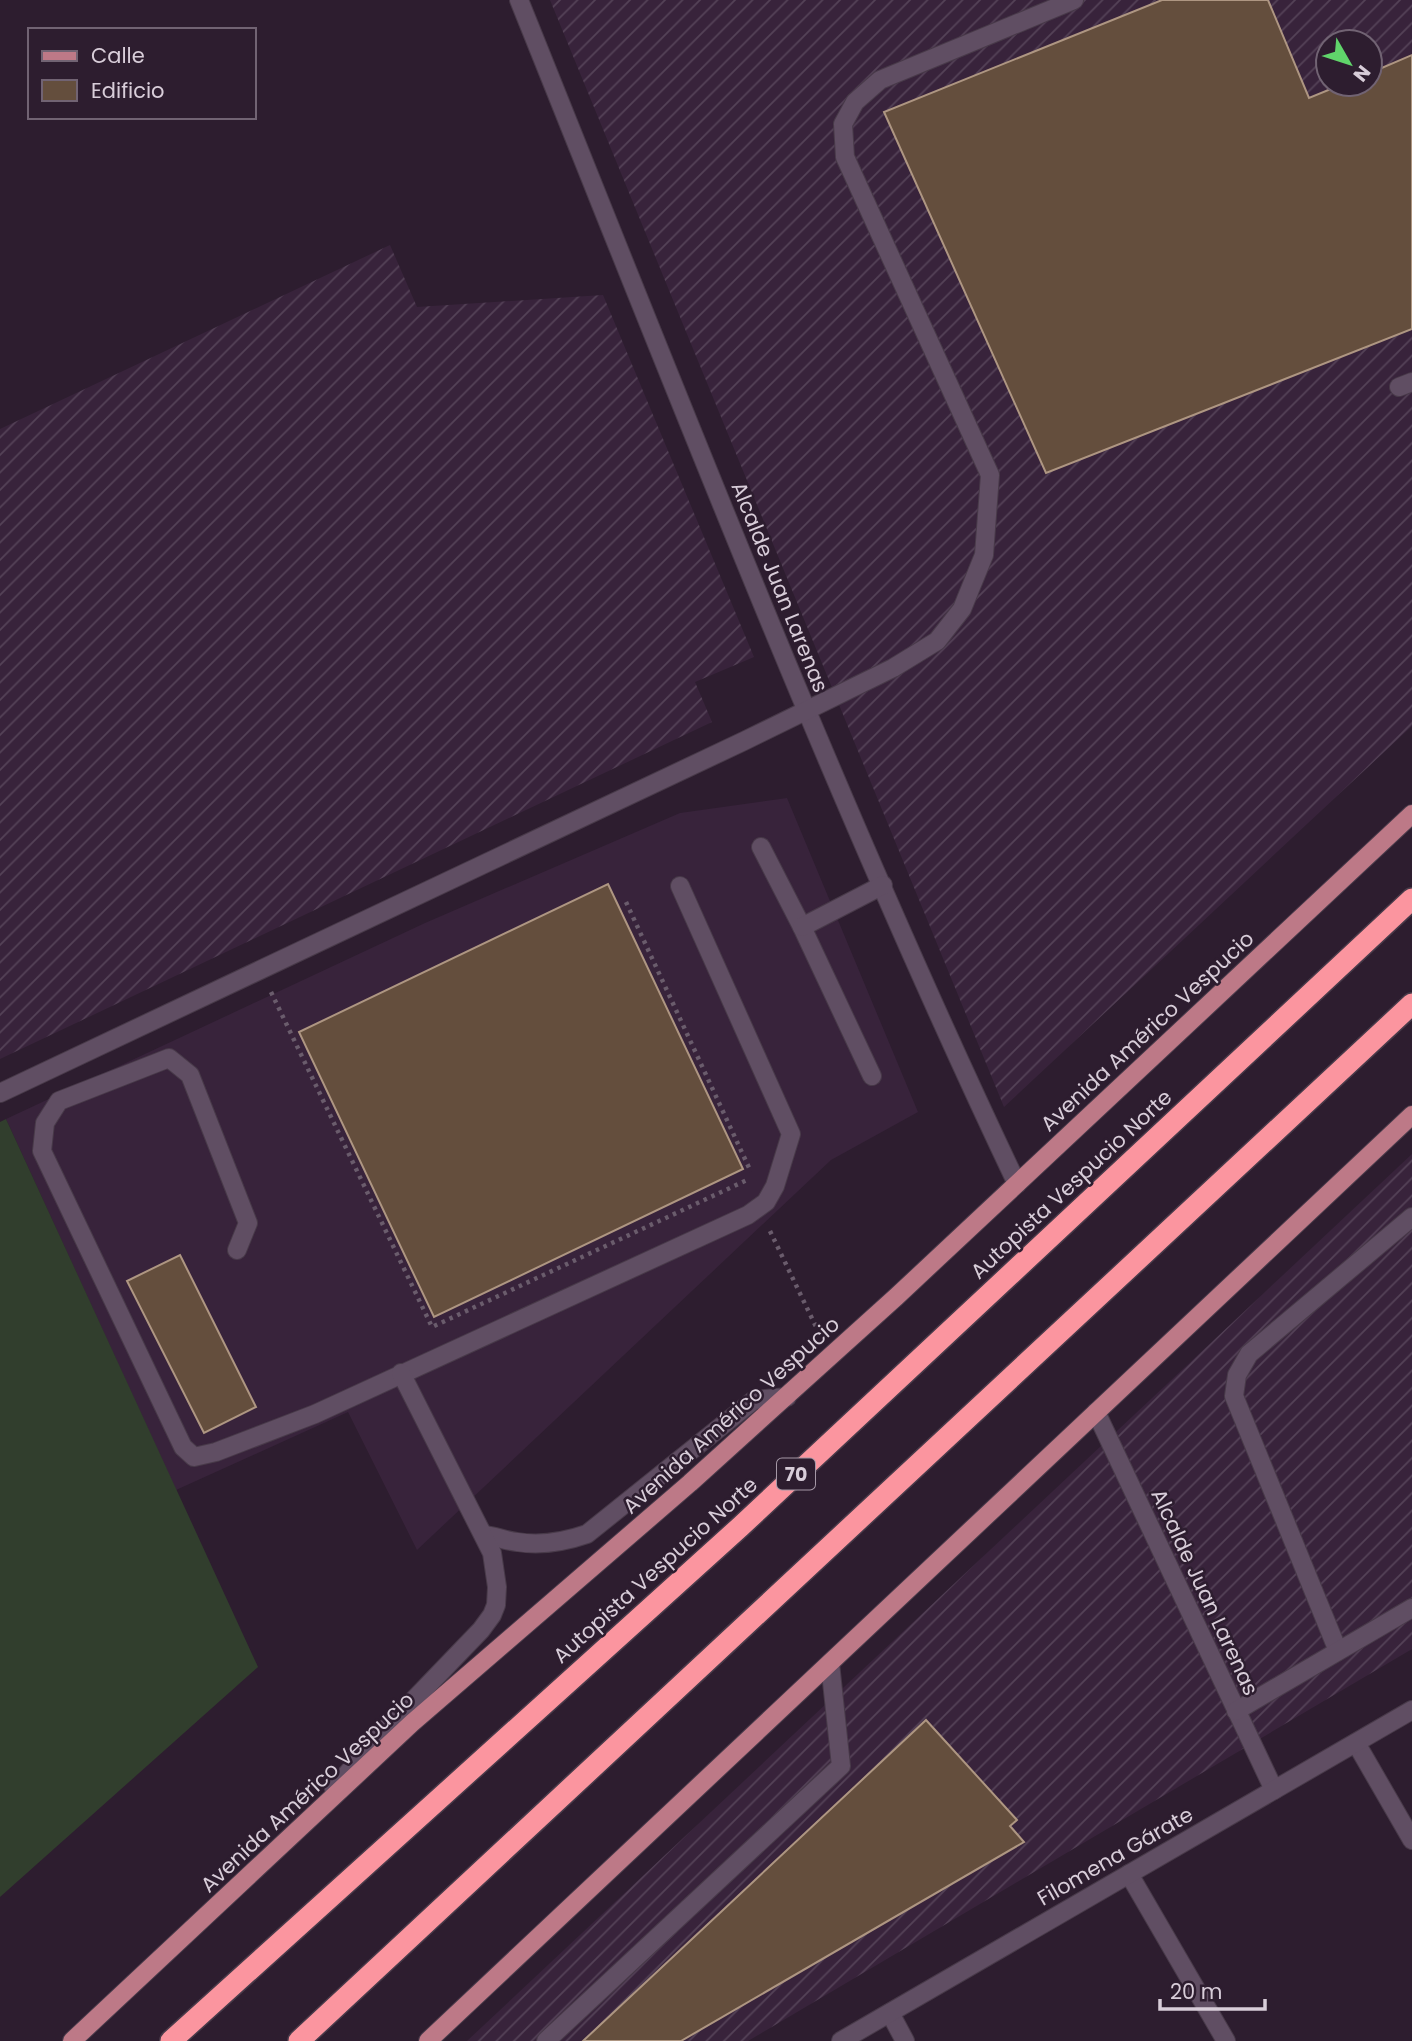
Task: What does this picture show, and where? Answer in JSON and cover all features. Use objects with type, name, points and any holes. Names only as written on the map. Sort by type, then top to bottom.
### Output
[{"type":"highway","name":"Autopista Vespucio Norte","points":[[171,2041],[750,1517],[1412,899]]},
{"type":"highway","points":[[299,2041],[1412,1004]]},
{"type":"main road","name":"Avenida Américo Vespucio","points":[[72,2041],[412,1723],[787,1397],[1412,814]]},
{"type":"main road","points":[[428,2041],[1412,1115]]},
{"type":"street","name":"Alcalde Juan Larenas","points":[[519,0],[805,710],[1017,1184]]},
{"type":"street","points":[[0,1093],[893,668],[937,641],[962,609],[984,555],[990,475],[845,157],[843,124],[855,102],[880,80],[1074,0]]},
{"type":"street","points":[[761,847],[872,1076]]},
{"type":"street","points":[[802,928],[883,885]]},
{"type":"street","points":[[237,1250],[248,1223],[190,1075],[169,1058],[60,1101],[45,1123],[42,1151],[183,1447],[194,1457],[216,1452],[315,1414],[748,1215],[766,1202],[775,1186],[791,1134],[680,886]]},
{"type":"street","points":[[1338,1651],[1234,1396],[1237,1375],[1248,1354],[1412,1217]]},
{"type":"street","points":[[319,1810],[350,1769],[481,1630],[496,1605],[495,1566],[485,1535],[401,1373]]},
{"type":"street","points":[[485,1535],[517,1542],[545,1544],[568,1541],[587,1534],[754,1400],[787,1397]]},
{"type":"street","name":"Alcalde Juan Larenas","points":[[1096,1412],[1274,1790]]},
{"type":"street","points":[[1236,1711],[1412,1608]]},
{"type":"street","points":[[546,2041],[841,1766],[830,1663]]},
{"type":"street","name":"Filomena Gárate","points":[[841,2041],[1412,1710]]},
{"type":"street","points":[[1356,1743],[1412,1840]]},
{"type":"street","points":[[1129,1874],[1226,2041]]},
{"type":"street","points":[[890,2013],[905,2041]]},
{"type":"path","points":[[260,969],[432,1327],[754,1176],[626,902]]},
{"type":"path","points":[[758,1208],[831,1356]]},
{"type":"shaded area","points":[[550,0],[1412,0],[1412,726],[1004,1107]]},
{"type":"shaded area","points":[[390,245],[417,307],[603,295],[754,657],[695,682],[712,722],[0,1059],[0,429]]},
{"type":"shaded area","points":[[787,798],[918,1112],[831,1160],[417,1550],[348,1412],[176,1490],[6,1119],[425,923],[680,813]]},
{"type":"shaded area","points":[[1412,1154],[1412,1649],[748,2041],[467,2041]]},
{"type":"green space","points":[[6,1119],[258,1667],[0,1897],[0,1122]]},
{"type":"building","points":[[1162,0],[1268,0],[1309,98],[1384,98],[1384,67],[1412,55],[1412,329],[1046,473],[884,112]]},
{"type":"building","points":[[608,884],[743,1169],[434,1317],[299,1032]]},
{"type":"building","points":[[180,1255],[256,1407],[204,1433],[127,1281]]},
{"type":"building","points":[[926,1720],[1017,1820],[1010,1826],[1024,1842],[681,2041],[583,2041]]}]
